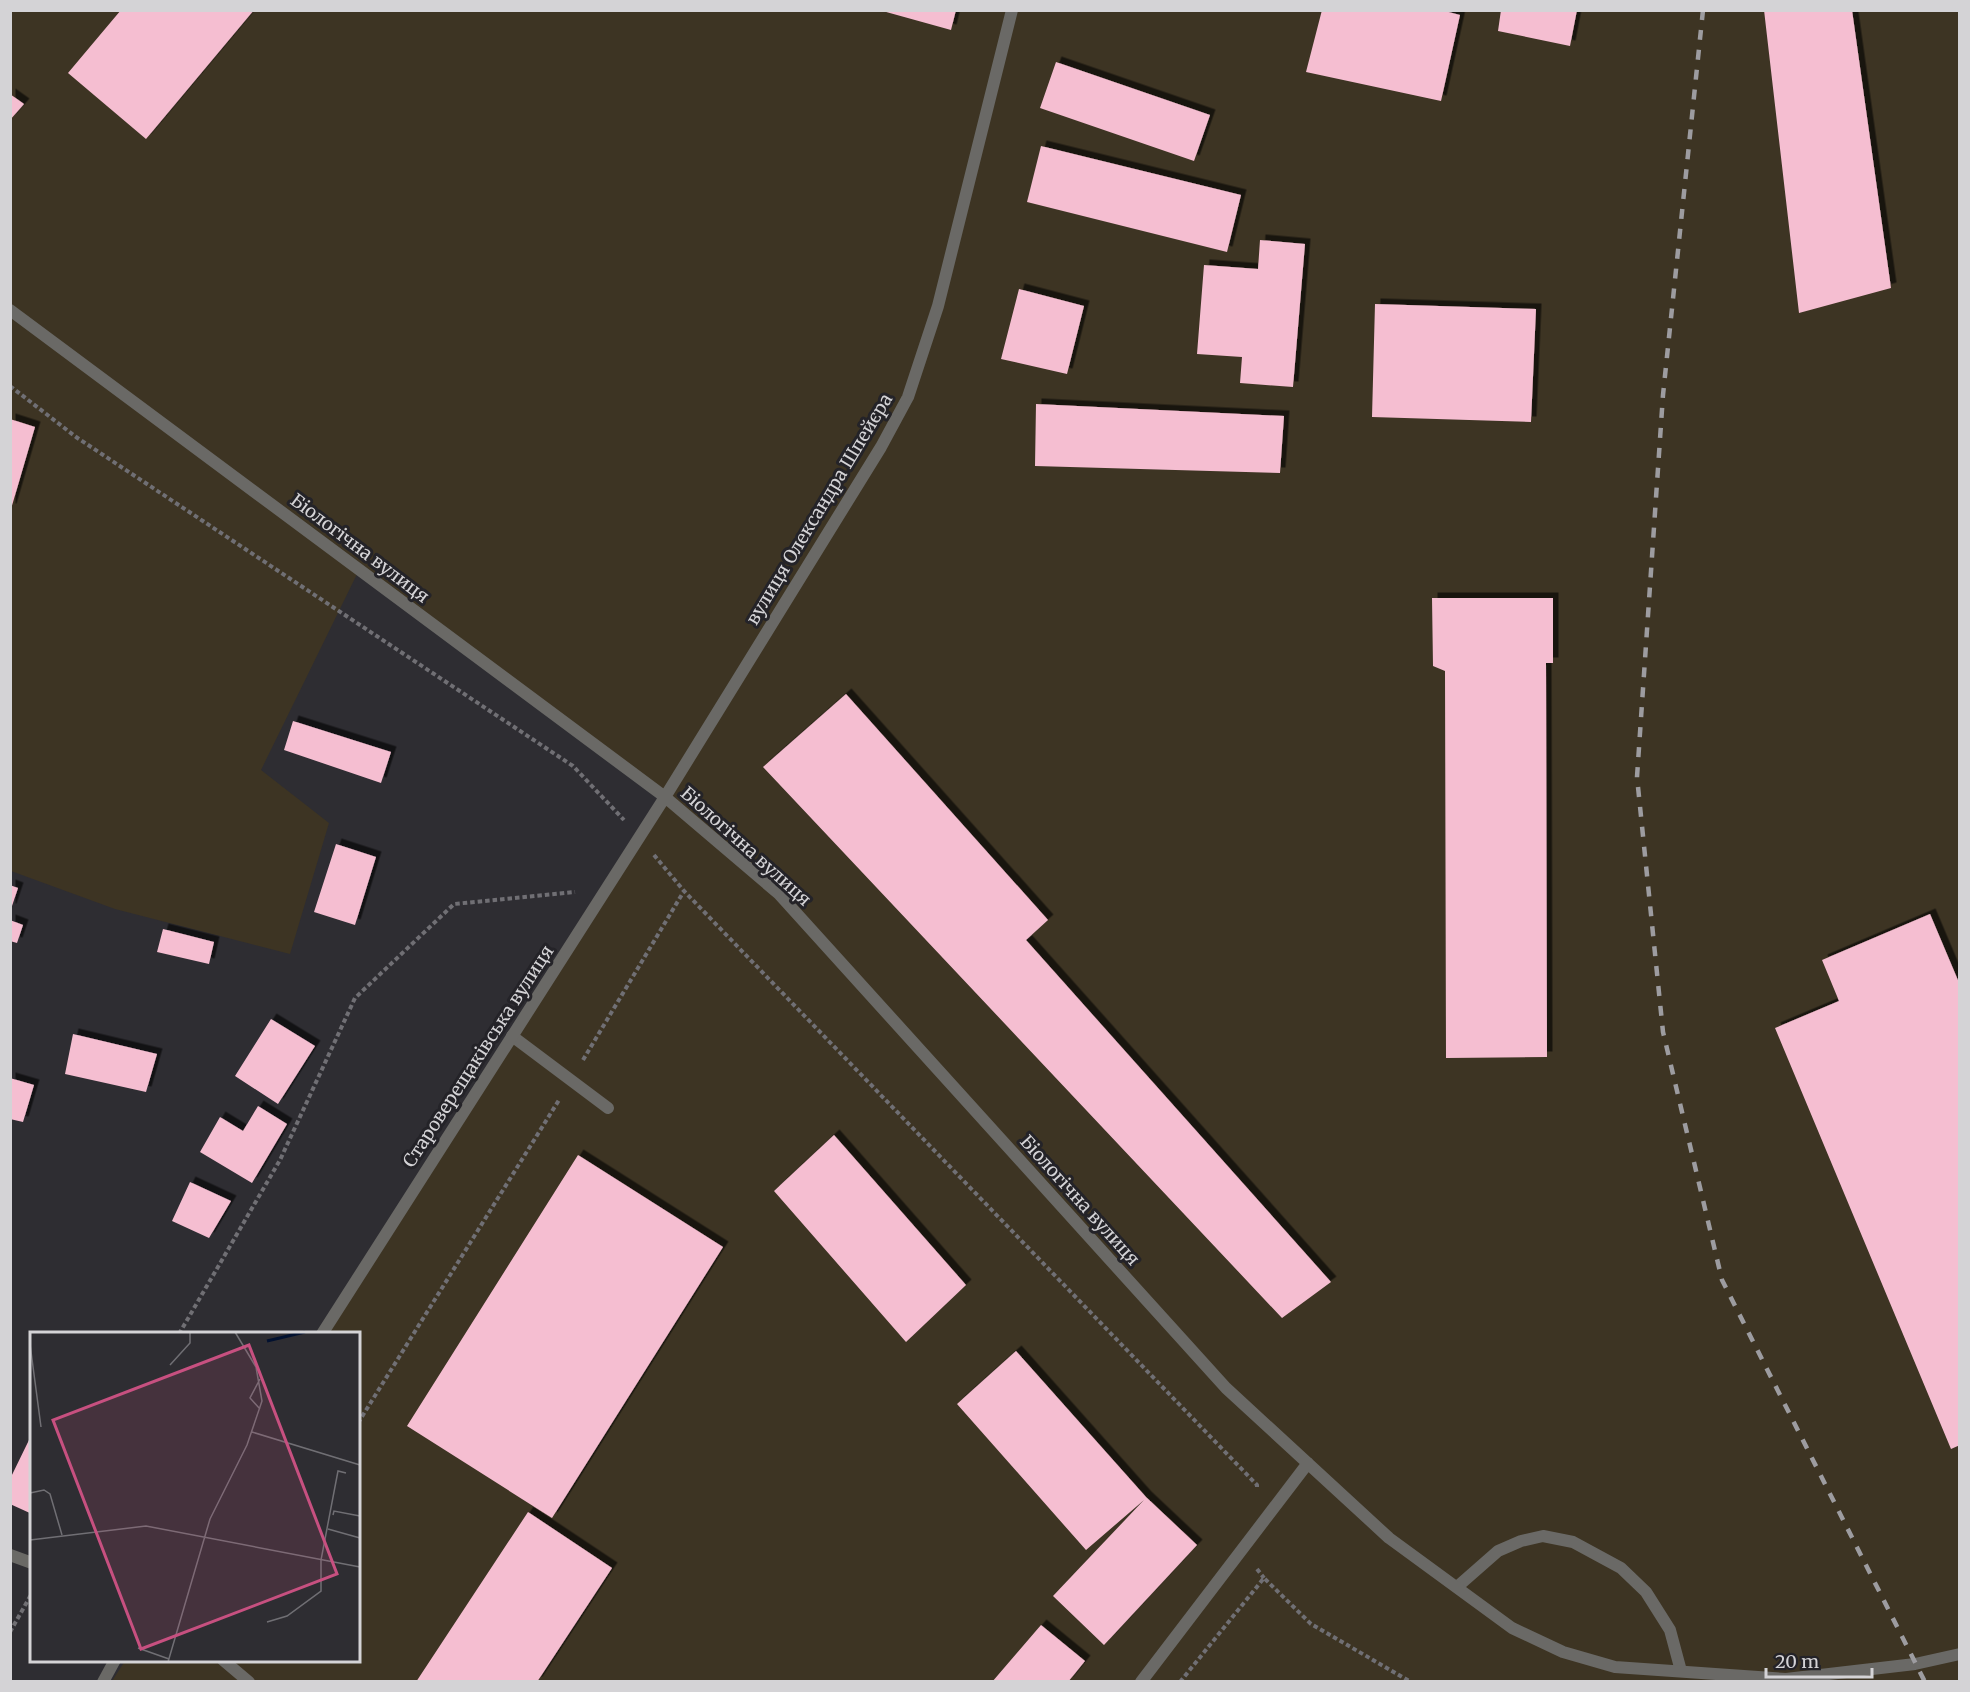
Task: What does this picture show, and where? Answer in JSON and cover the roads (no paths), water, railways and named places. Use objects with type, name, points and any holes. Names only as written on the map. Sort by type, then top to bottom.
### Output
[{"type":"street","name":"вулиця Олександра Шпейєра","points":[[664,797],[881,447],[908,397],[938,306],[1012,10]]},
{"type":"street","name":"Біологічна вулиця","points":[[10,310],[664,797],[779,894],[1226,1388],[1389,1538],[1512,1628],[1563,1652],[1615,1666],[1786,1679],[1916,1664],[1959,1654]]},
{"type":"street","name":"Староверещаківська вулиця","points":[[323,1332],[664,797]]},
{"type":"street","points":[[512,1036],[608,1108]]},
{"type":"street","points":[[1141,1682],[1308,1463]]},
{"type":"street","points":[[1457,1587],[1498,1551],[1521,1540],[1544,1536],[1573,1542],[1620,1568],[1646,1592],[1670,1630],[1681,1671]]},
{"type":"street","points":[[10,1555],[30,1562]]},
{"type":"street","points":[[103,1682],[114,1662]]},
{"type":"street","points":[[225,1662],[249,1682]]},
{"type":"railway","points":[[1703,10],[1663,395],[1637,777],[1663,1032],[1722,1280],[1925,1682]]}]
